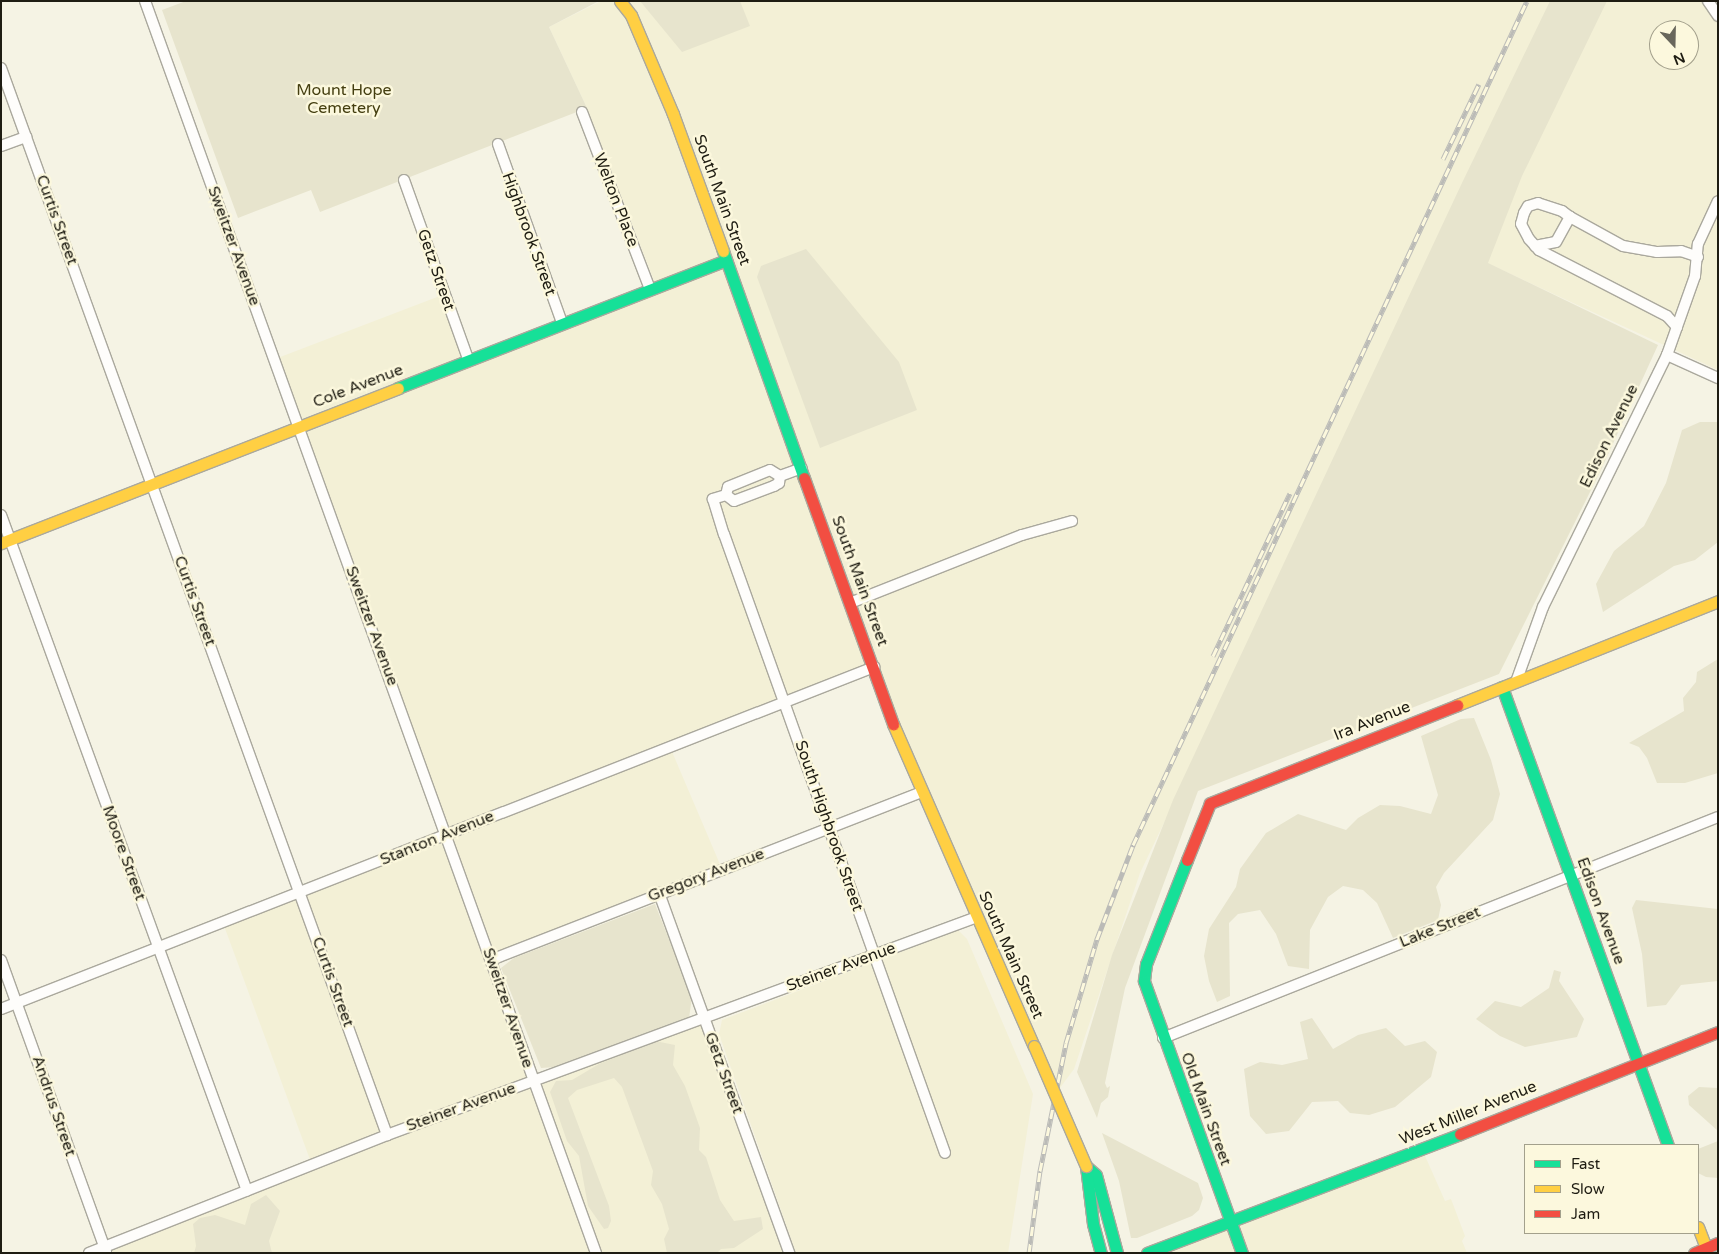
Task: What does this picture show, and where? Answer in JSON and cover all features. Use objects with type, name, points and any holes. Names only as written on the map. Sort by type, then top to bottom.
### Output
[{"type":"main road","name":"South Main Street","points":[[620,1],[631,15],[673,114],[850,603],[921,792],[1086,1166],[1093,1224],[1100,1253]]},
{"type":"main road","name":"Cole Avenue","points":[[5,541],[726,260]]},
{"type":"main road","name":"Ira Avenue","points":[[1144,975],[1161,922],[1210,803],[1718,601]]},
{"type":"main road","name":"Edison Avenue","points":[[1502,687],[1668,1144]]},
{"type":"main road","name":"Old Main Street","points":[[1144,975],[1163,1038],[1242,1253]]},
{"type":"main road","name":"West Miller Avenue","points":[[1147,1253],[1230,1224],[1718,1032]]},
{"type":"main road","name":"South Main Street","points":[[1086,1166],[1096,1175],[1117,1253]]},
{"type":"main road","points":[[1699,1230],[1707,1250]]},
{"type":"main road","points":[[1694,1253],[1707,1250],[1718,1243]]},
{"type":"street","name":"Sweitzer Avenue","points":[[145,1],[447,834],[596,1253]]},
{"type":"street","points":[[1708,1],[1718,16]]},
{"type":"street","name":"Curtis Street","points":[[1,68],[388,1135]]},
{"type":"street","name":"Welton Place","points":[[582,112],[650,289]]},
{"type":"street","points":[[1,146],[26,137]]},
{"type":"street","name":"Highbrook Street","points":[[498,144],[562,323]]},
{"type":"street","name":"Getz Street","points":[[404,180],[468,359]]},
{"type":"street","name":"Edison Avenue","points":[[1516,682],[1543,607],[1668,355],[1696,276],[1698,244],[1718,201]]},
{"type":"street","points":[[1677,327],[1667,316],[1556,260],[1535,246],[1521,224],[1528,206],[1538,203],[1552,206],[1570,218],[1623,246],[1658,252],[1681,251],[1698,257]]},
{"type":"street","points":[[1535,246],[1556,242],[1570,218]]},
{"type":"street","points":[[1668,355],[1718,378]]},
{"type":"street","points":[[780,476],[802,468]]},
{"type":"street","points":[[770,470],[780,476],[779,483],[774,486],[734,501],[726,495],[728,486],[770,470]]},
{"type":"street","name":"South Highbrook Street","points":[[726,495],[714,499],[829,828],[946,1153]]},
{"type":"street","name":"Moore Street","points":[[1,515],[5,541],[159,948],[247,1191]]},
{"type":"street","points":[[850,603],[1022,535],[1072,520]]},
{"type":"street","name":"Stanton Avenue","points":[[1,1010],[874,667]]},
{"type":"street","name":"Gregory Avenue","points":[[491,960],[921,792]]},
{"type":"street","name":"Lake Street","points":[[1163,1038],[1718,816]]},
{"type":"street","name":"Getz Street","points":[[659,894],[789,1253]]},
{"type":"street","name":"Steiner Avenue","points":[[89,1253],[105,1250],[388,1135],[977,917]]},
{"type":"street","name":"Andrus Street","points":[[1,960],[105,1250]]},
{"type":"shaded area","points":[[601,1],[1718,1],[1718,370],[1487,263],[1184,781],[1140,873],[1074,1069],[1054,1096],[873,668],[670,747],[722,869],[491,960],[534,1080],[704,1018],[789,1253],[106,1253],[104,1247],[312,1165],[223,923],[447,834],[275,359],[445,294],[468,360],[656,286],[587,108],[549,27]]},
{"type":"shaded area","points":[[958,930],[967,939],[1033,1094],[1008,1253],[796,1253],[719,1034],[722,1020]]},
{"type":"shaded area","points":[[1422,1149],[1445,1201],[1451,1199],[1465,1236],[1462,1241],[1467,1253],[1241,1253],[1230,1224]]},
{"type":"shaded area","points":[[1228,1228],[1237,1253],[1155,1253]]},
{"type":"green space","name":"Mount Hope Cemetery","points":[[186,1],[599,1],[549,27],[587,108],[320,212],[311,190],[238,218],[162,10]]},
{"type":"green space","points":[[640,1],[740,1],[750,26],[682,52]]},
{"type":"green space","points":[[1550,1],[1607,1],[1522,176],[1488,263],[1658,345],[1600,472],[1499,674],[1198,791],[1125,988],[1105,1083],[1107,1088],[1110,1086],[1108,1097],[1101,1103],[1097,1118],[1077,1072],[1112,955],[1173,800],[1461,185]]},
{"type":"green space","points":[[806,249],[899,362],[917,410],[820,448],[757,277],[761,266]]},
{"type":"green space","points":[[1700,422],[1718,422],[1718,542],[1695,560],[1674,566],[1603,612],[1596,584],[1614,551],[1644,526],[1666,483],[1682,430]]},
{"type":"green space","points":[[1718,659],[1718,773],[1685,783],[1657,783],[1647,758],[1639,747],[1629,743],[1684,711],[1683,698],[1696,682],[1697,672]]},
{"type":"green space","points":[[1474,718],[1491,760],[1500,794],[1493,820],[1444,873],[1436,887],[1441,905],[1438,920],[1393,938],[1377,903],[1363,890],[1343,886],[1328,897],[1310,930],[1309,969],[1288,966],[1276,934],[1260,910],[1238,914],[1229,923],[1230,996],[1217,1002],[1209,981],[1204,956],[1209,929],[1236,887],[1240,869],[1266,833],[1298,814],[1346,830],[1358,818],[1380,805],[1400,806],[1431,814],[1438,795],[1421,736],[1461,719]]},
{"type":"green space","points":[[1636,900],[1718,909],[1718,981],[1681,985],[1666,1005],[1647,1007],[1642,954],[1632,908]]},
{"type":"green space","points":[[655,904],[692,997],[689,1018],[555,1067],[541,1068],[501,968],[514,958]]},
{"type":"green space","points":[[1554,970],[1561,972],[1559,981],[1584,1019],[1577,1037],[1525,1047],[1500,1036],[1476,1019],[1495,1001],[1521,1007],[1549,988]]},
{"type":"green space","points":[[1312,1018],[1333,1049],[1358,1035],[1386,1028],[1405,1046],[1425,1041],[1437,1052],[1431,1077],[1395,1107],[1369,1115],[1350,1113],[1338,1101],[1312,1102],[1289,1131],[1266,1134],[1250,1116],[1244,1069],[1260,1062],[1282,1065],[1308,1059],[1300,1022]]},
{"type":"green space","points":[[655,1041],[675,1045],[673,1065],[685,1086],[700,1128],[699,1150],[706,1157],[720,1200],[734,1221],[761,1217],[763,1229],[734,1248],[721,1249],[717,1253],[667,1253],[664,1239],[669,1229],[662,1204],[651,1185],[653,1171],[622,1087],[614,1078],[577,1090],[568,1098],[609,1206],[611,1221],[608,1228],[604,1229],[588,1206],[579,1156],[567,1141],[550,1092],[556,1081],[572,1080],[599,1064]]},
{"type":"green space","points":[[1699,1087],[1718,1088],[1718,1131],[1689,1105],[1688,1096]]},
{"type":"green space","points":[[1102,1133],[1198,1183],[1203,1198],[1199,1210],[1192,1216],[1137,1238],[1131,1238],[1119,1181]]},
{"type":"green space","points":[[1718,1141],[1718,1178],[1706,1177],[1699,1174],[1699,1149]]},
{"type":"green space","points":[[266,1195],[280,1211],[269,1241],[272,1253],[194,1253],[196,1246],[193,1224],[200,1218],[215,1215],[245,1225],[251,1204]]},
{"type":"railway","points":[[1029,1253],[1040,1171],[1066,1043],[1097,939],[1133,845],[1527,1]]},
{"type":"railway","points":[[1443,159],[1479,84]]},
{"type":"railway","points":[[1213,656],[1290,493]]},
{"type":"traffic: fast","points":[[723,251],[804,478]]},
{"type":"traffic: fast","points":[[398,388],[726,260]]},
{"type":"traffic: fast","points":[[1502,687],[1668,1144]]},
{"type":"traffic: fast","points":[[1187,860],[1146,964],[1144,981],[1242,1253]]},
{"type":"traffic: fast","points":[[1147,1253],[1460,1134]]},
{"type":"traffic: fast","points":[[1086,1166],[1096,1175],[1117,1253]]},
{"type":"traffic: fast","points":[[1086,1166],[1093,1224],[1101,1253]]},
{"type":"traffic: slow","points":[[620,1],[631,15],[673,114],[723,251]]},
{"type":"traffic: slow","points":[[1,543],[398,388]]},
{"type":"traffic: slow","points":[[1457,705],[1718,601]]},
{"type":"traffic: slow","points":[[893,724],[1034,1046]]},
{"type":"traffic: slow","points":[[1034,1046],[1086,1166]]},
{"type":"traffic: slow","points":[[1699,1230],[1706,1248]]},
{"type":"traffic: jam","points":[[804,478],[893,724]]},
{"type":"traffic: jam","points":[[1187,860],[1210,803],[1457,705]]},
{"type":"traffic: jam","points":[[1460,1134],[1718,1032]]},
{"type":"traffic: jam","points":[[1694,1253],[1718,1243]]}]
